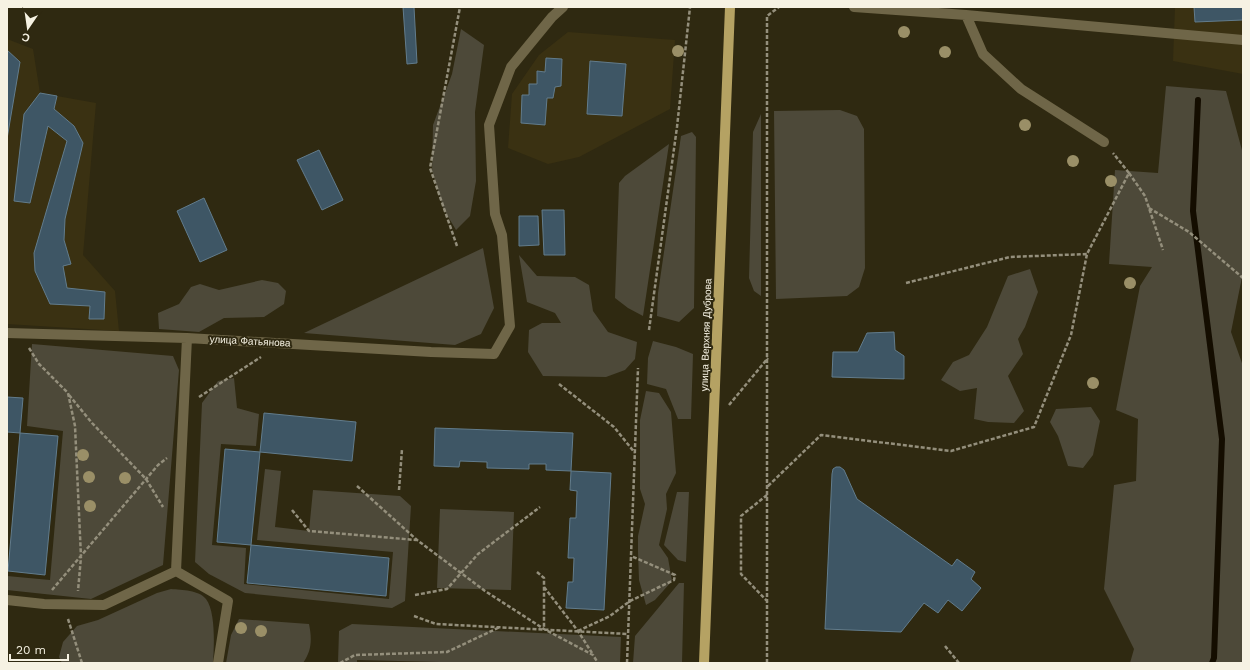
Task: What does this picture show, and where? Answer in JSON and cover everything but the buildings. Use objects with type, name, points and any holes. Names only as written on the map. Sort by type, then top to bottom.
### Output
[{"type":"main road","name":"улица Верхняя Дуброва","points":[[704,663],[730,7]]},
{"type":"street","name":"улица Фатьянова","points":[[7,334],[187,338],[431,352],[494,354],[510,326],[502,235],[495,214],[489,124],[510,67],[552,17],[563,7]]},
{"type":"street","points":[[854,7],[966,15],[1243,40]]},
{"type":"street","points":[[966,15],[983,54],[1021,89],[1104,142]]},
{"type":"street","points":[[176,571],[187,338]]},
{"type":"street","points":[[7,600],[44,604],[104,605],[176,571]]},
{"type":"street","points":[[176,571],[228,601],[218,663]]},
{"type":"path","points":[[457,246],[430,168],[460,7]]},
{"type":"path","points":[[648,330],[677,127],[690,7]]},
{"type":"path","points":[[768,663],[767,16],[779,7]]},
{"type":"path","points":[[1104,142],[1145,196],[1163,250]]},
{"type":"path","points":[[768,487],[821,435],[951,451],[1034,427],[1070,335],[1087,254],[1129,173]]},
{"type":"path","points":[[1149,208],[1190,232],[1243,278]]},
{"type":"path","points":[[906,283],[1010,257],[1087,254]]},
{"type":"path","points":[[20,334],[39,364],[68,393],[92,424],[146,479],[178,532]]},
{"type":"path","points":[[184,414],[198,398],[261,357],[267,342]]},
{"type":"path","points":[[736,399],[768,358]]},
{"type":"path","points":[[627,663],[638,368]]},
{"type":"path","points":[[559,384],[614,427],[635,454]]},
{"type":"path","points":[[68,393],[75,426],[81,557],[76,605]]},
{"type":"path","points":[[44,604],[54,587],[158,465],[182,444]]},
{"type":"path","points":[[399,490],[402,449]]},
{"type":"path","points":[[357,486],[417,540],[461,574],[544,629],[593,654]]},
{"type":"path","points":[[767,494],[741,516],[741,574],[768,602]]},
{"type":"path","points":[[415,595],[447,589],[478,554],[540,507]]},
{"type":"path","points":[[292,510],[310,531],[417,540]]},
{"type":"path","points":[[578,631],[610,616],[630,601],[674,580],[675,575],[631,556]]},
{"type":"path","points":[[537,572],[544,578],[544,629]]},
{"type":"path","points":[[544,587],[578,631],[598,663]]},
{"type":"path","points":[[64,605],[82,663]]},
{"type":"path","points":[[414,616],[436,624],[628,634]]},
{"type":"path","points":[[340,663],[355,655],[447,652],[500,627]]},
{"type":"path","points":[[945,646],[959,663]]},
{"type":"shaded area","points":[[1175,7],[1243,7],[1243,74],[1173,61]]},
{"type":"shaded area","points":[[461,29],[484,45],[475,112],[476,181],[470,216],[456,230],[444,210],[432,171],[433,125],[452,74]]},
{"type":"shaded area","points":[[568,32],[675,40],[670,109],[579,157],[548,164],[508,148],[512,94],[539,55]]},
{"type":"shaded area","points":[[7,39],[33,49],[40,93],[96,103],[83,255],[115,291],[119,331],[7,324]]},
{"type":"shaded area","points":[[1166,86],[1226,91],[1243,154],[1243,272],[1231,332],[1243,366],[1243,663],[1130,663],[1134,649],[1104,589],[1114,485],[1136,481],[1138,419],[1116,410],[1140,286],[1152,267],[1109,264],[1115,170],[1158,173]]},
{"type":"shaded area","points":[[840,110],[857,116],[864,129],[865,268],[859,287],[847,296],[776,299],[774,111]]},
{"type":"shaded area","points":[[761,114],[761,296],[754,291],[749,278],[753,132]]},
{"type":"shaded area","points":[[692,132],[696,137],[694,308],[679,322],[657,316],[658,293],[681,136]]},
{"type":"shaded area","points":[[669,144],[643,316],[628,308],[615,298],[619,183],[625,176]]},
{"type":"shaded area","points":[[483,248],[494,308],[481,334],[455,345],[304,333]]},
{"type":"shaded area","points":[[519,255],[537,276],[575,277],[589,285],[593,311],[608,332],[637,342],[635,359],[625,370],[606,377],[543,376],[528,352],[529,330],[542,323],[561,323],[555,313],[527,302]]},
{"type":"shaded area","points":[[1030,269],[1038,292],[1025,327],[1018,339],[1023,354],[1008,376],[1024,411],[1014,423],[988,422],[974,419],[977,388],[960,391],[941,380],[953,362],[969,355],[987,327],[1008,276]]},
{"type":"shaded area","points":[[262,280],[278,283],[286,291],[284,304],[264,317],[224,318],[199,332],[159,329],[158,313],[179,304],[191,287],[200,284],[219,290]]},
{"type":"shaded area","points":[[653,341],[676,347],[693,354],[691,419],[678,419],[666,389],[647,384],[648,358]]},
{"type":"shaded area","points":[[32,344],[173,356],[179,370],[163,565],[91,599],[7,590],[7,576],[50,580],[63,431],[27,426]]},
{"type":"shaded area","points":[[234,378],[237,408],[259,414],[256,446],[221,444],[212,545],[246,548],[244,584],[389,599],[393,552],[257,540],[265,469],[281,471],[275,527],[309,531],[313,490],[400,496],[411,506],[405,601],[392,608],[245,593],[209,574],[195,562],[202,403],[218,381]]},
{"type":"shaded area","points":[[646,391],[659,393],[671,412],[676,473],[666,494],[667,509],[659,545],[668,558],[672,581],[655,600],[646,605],[639,580],[638,536],[645,504],[640,489],[640,420]]},
{"type":"shaded area","points":[[1091,407],[1100,421],[1093,455],[1083,468],[1068,466],[1058,436],[1050,422],[1056,409]]},
{"type":"shaded area","points":[[677,492],[689,492],[686,562],[678,560],[664,545]]},
{"type":"shaded area","points":[[440,509],[514,512],[511,590],[437,588]]},
{"type":"shaded area","points":[[679,583],[684,583],[682,663],[633,663],[635,636]]},
{"type":"shaded area","points":[[171,589],[195,592],[206,599],[213,621],[213,663],[62,663],[59,657],[63,642],[77,626],[98,620],[157,593]]},
{"type":"shaded area","points":[[239,619],[309,624],[311,635],[310,649],[303,663],[226,663],[231,635]]},
{"type":"shaded area","points":[[352,624],[621,637],[620,663],[480,663],[357,660],[357,663],[338,663],[339,631]]},
{"type":"waterway","points":[[1198,100],[1193,211],[1222,439],[1214,658],[1212,663]]}]
